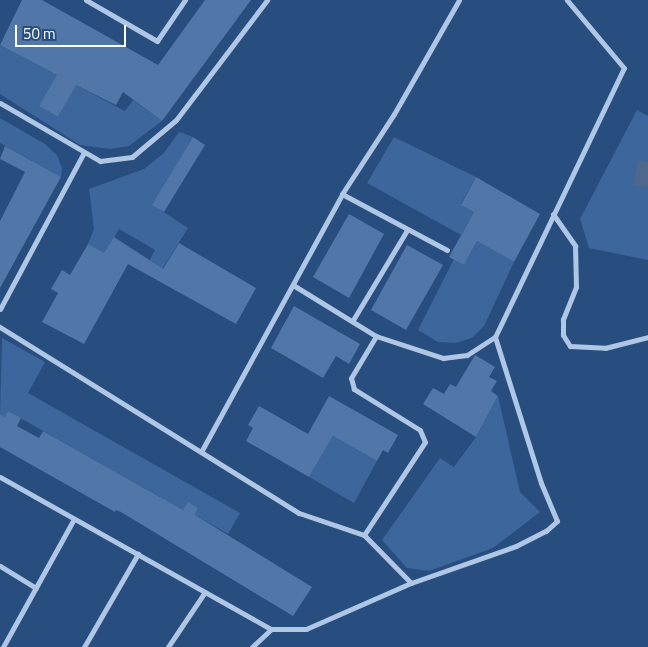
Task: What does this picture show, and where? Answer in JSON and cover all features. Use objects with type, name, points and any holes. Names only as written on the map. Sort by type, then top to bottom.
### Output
[{"type":"street","points":[[86,0],[157,41],[185,0]]},
{"type":"street","points":[[0,103],[83,154],[100,161],[132,157],[176,120],[267,0]]},
{"type":"street","points":[[201,452],[342,194],[394,114],[459,0]]},
{"type":"street","points":[[293,285],[353,320],[376,336],[443,358],[467,355],[495,337],[624,68],[567,0]]},
{"type":"street","points":[[0,309],[83,154]]},
{"type":"street","points":[[342,194],[447,250]]},
{"type":"street","points":[[554,214],[575,246],[576,287],[563,319],[563,335],[570,346],[605,348],[648,337]]},
{"type":"street","points":[[353,320],[407,230]]},
{"type":"street","points":[[0,327],[299,513],[364,536],[411,584]]},
{"type":"street","points":[[364,536],[425,442],[420,430],[354,389],[351,378],[376,336]]},
{"type":"street","points":[[0,478],[271,629],[306,629],[411,584],[516,546],[546,530],[558,521],[541,483],[495,337]]},
{"type":"street","points":[[3,647],[74,519]]},
{"type":"street","points":[[84,647],[138,554]]},
{"type":"street","points":[[0,566],[36,588]]},
{"type":"street","points":[[168,647],[205,592]]},
{"type":"street","points":[[252,647],[271,629]]},
{"type":"shaded area","points":[[0,45],[125,111],[133,100],[162,121],[129,146],[110,149],[80,145],[0,94]],"holes":[[[66,102],[58,117],[39,106]]]},
{"type":"shaded area","points":[[637,110],[648,116],[648,260],[589,248],[580,219]]},
{"type":"shaded area","points":[[0,118],[45,144],[57,155],[62,168],[61,177],[0,143]]},
{"type":"shaded area","points":[[179,132],[193,137],[153,205],[188,228],[156,279],[143,272],[155,250],[119,229],[105,254],[88,244],[94,229],[89,189],[144,169],[164,153]]},
{"type":"shaded area","points":[[394,137],[476,177],[461,204],[474,212],[461,235],[367,183]]},
{"type":"shaded area","points":[[638,160],[648,162],[648,188],[633,185]]},
{"type":"shaded area","points":[[477,241],[514,262],[484,326],[472,338],[455,343],[438,342],[418,330],[454,259],[464,265]]},
{"type":"shaded area","points":[[2,338],[45,362],[28,393],[240,513],[228,534],[195,515],[198,508],[188,503],[183,510],[8,411],[5,417],[0,414]]},
{"type":"shaded area","points":[[498,396],[520,492],[540,512],[493,548],[429,571],[407,568],[382,540],[440,458],[454,467],[476,437]]},
{"type":"shaded area","points":[[333,436],[377,461],[354,503],[309,477]]},
{"type":"building","points":[[22,0],[42,0],[158,65],[205,0],[251,0],[162,121],[123,92],[116,105],[76,85],[58,117],[39,106],[57,75],[0,45]]},
{"type":"building","points":[[193,137],[205,145],[164,212],[152,205]]},
{"type":"building","points":[[5,146],[61,177],[0,288],[0,221],[25,172],[0,159]]},
{"type":"building","points":[[476,177],[540,214],[514,262],[477,241],[464,265],[449,257],[474,212],[461,205]]},
{"type":"building","points":[[349,214],[384,234],[349,298],[313,277]]},
{"type":"building","points":[[114,237],[163,269],[179,243],[256,288],[236,324],[128,264],[84,344],[42,322],[58,293],[51,289],[62,270],[70,275],[88,244],[104,253]]},
{"type":"building","points":[[407,245],[443,265],[406,330],[371,310]]},
{"type":"building","points":[[294,306],[360,344],[349,364],[336,356],[323,378],[271,348]]},
{"type":"building","points":[[475,355],[495,367],[489,377],[497,381],[491,391],[498,396],[476,437],[423,404],[433,388],[444,394],[450,384],[456,387]]},
{"type":"building","points":[[329,396],[398,435],[388,453],[383,450],[377,461],[333,436],[309,477],[246,441],[253,428],[248,425],[259,406],[308,434]]},
{"type":"building","points":[[8,411],[21,418],[17,426],[39,438],[43,431],[183,510],[188,502],[198,508],[195,515],[312,587],[293,616],[121,512],[116,510],[115,512],[0,447],[0,414],[5,417]]}]
